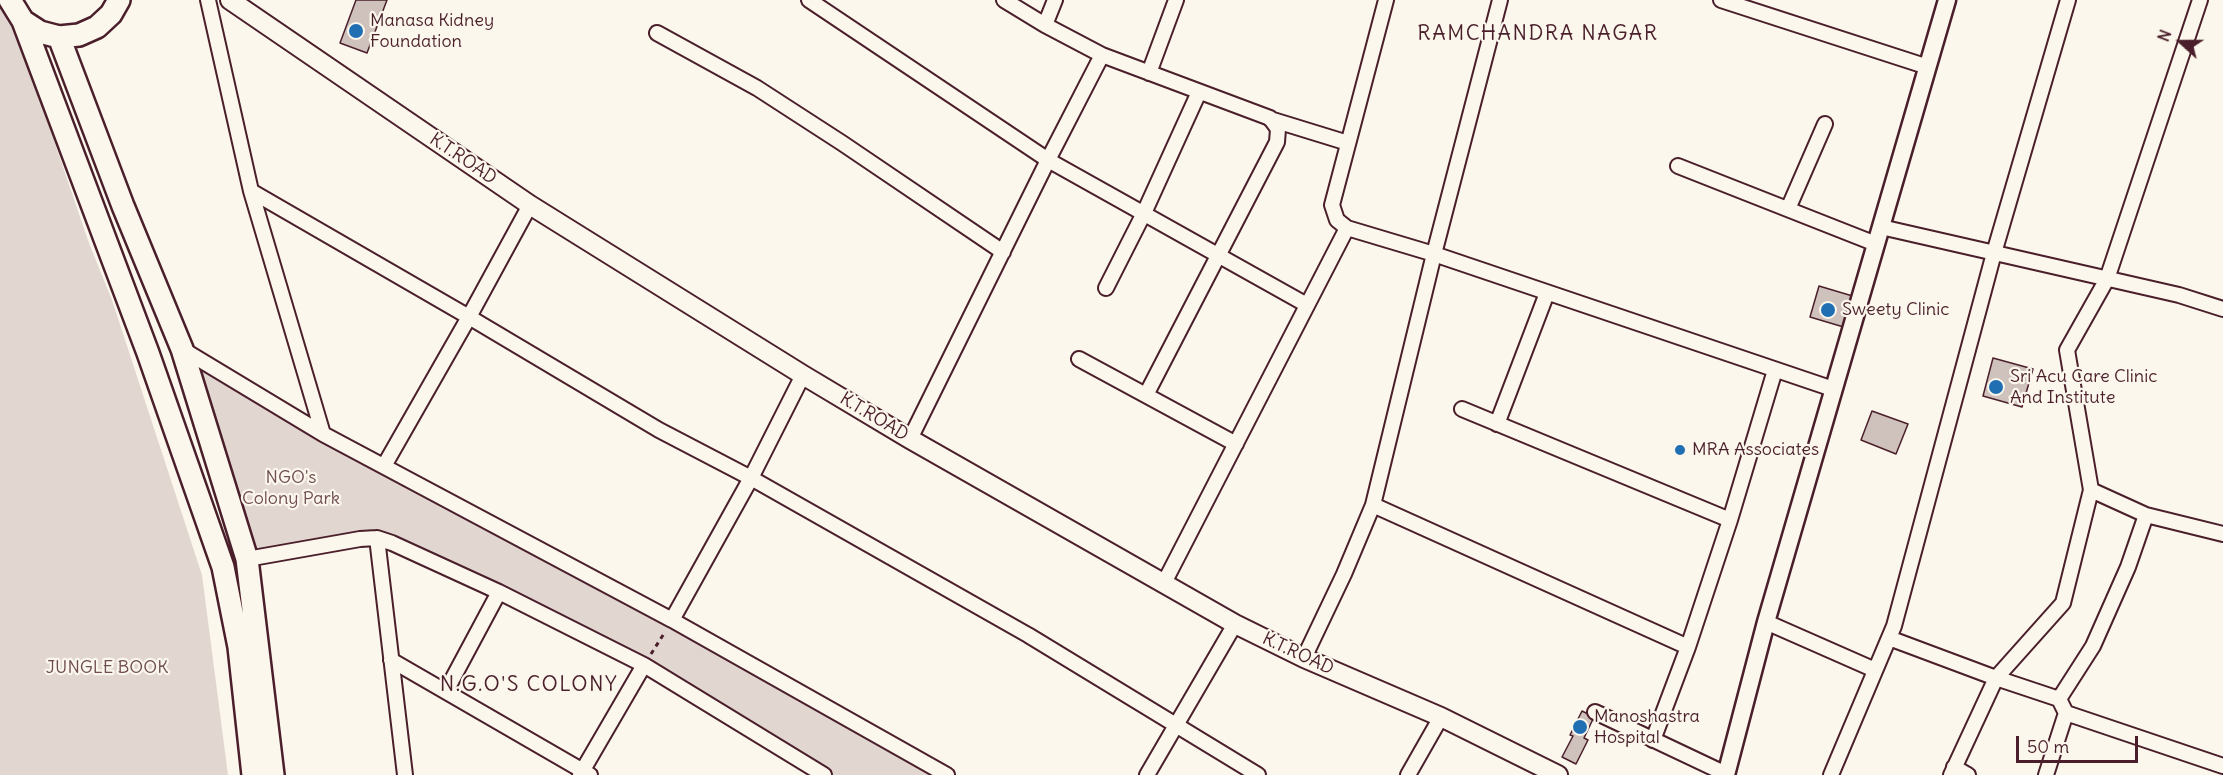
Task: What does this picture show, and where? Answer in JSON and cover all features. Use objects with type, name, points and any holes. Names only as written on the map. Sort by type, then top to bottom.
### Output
[{"type":"main road","points":[[10,0],[23,21],[148,353],[223,567],[238,647],[253,775]]},
{"type":"main road","points":[[23,21],[40,32],[59,37],[79,35],[97,27],[111,14],[119,0]]},
{"type":"main road","name":"K.T.ROAD","points":[[230,0],[530,205],[910,439],[1235,624],[1304,658],[1441,717],[1556,774]]},
{"type":"main road","points":[[59,37],[123,206],[182,349],[247,559],[273,775]]},
{"type":"street","points":[[208,0],[251,191],[323,434]]},
{"type":"street","points":[[810,0],[1048,160],[1307,305]]},
{"type":"street","points":[[1004,0],[1102,55],[1270,118],[1348,143]]},
{"type":"street","points":[[1045,25],[1055,0]]},
{"type":"street","points":[[1149,73],[1176,0]]},
{"type":"street","points":[[1386,0],[1332,204],[1337,220],[1347,228],[1833,389]]},
{"type":"street","points":[[1304,658],[1344,574],[1373,505],[1434,255],[1500,0]]},
{"type":"street","points":[[1721,0],[1928,67]]},
{"type":"street","points":[[1596,712],[1726,775],[1766,622],[1947,0]]},
{"type":"street","points":[[1831,775],[1889,638],[1995,253],[2068,0]]},
{"type":"street","points":[[1968,775],[1952,771],[1996,678],[2063,603],[2091,490],[2067,350],[2107,279],[2200,0]]},
{"type":"street","points":[[657,33],[757,88],[1003,252]]},
{"type":"street","points":[[910,439],[1102,55]]},
{"type":"street","points":[[1106,288],[1144,213],[1199,92]]},
{"type":"street","points":[[1146,395],[1277,142],[1278,129],[1270,118]]},
{"type":"street","points":[[1788,209],[1825,124]]},
{"type":"street","points":[[1678,166],[1788,209],[1878,236],[1995,253],[2222,305]]},
{"type":"street","points":[[251,191],[659,430],[751,478],[1028,635],[1258,775]]},
{"type":"street","points":[[384,466],[530,205]]},
{"type":"street","points":[[1164,584],[1347,228]]},
{"type":"street","points":[[1497,424],[1547,293]]},
{"type":"street","points":[[182,349],[323,434],[947,775]]},
{"type":"street","points":[[1079,359],[1236,444]]},
{"type":"street","points":[[1653,740],[1688,646],[1730,520],[1775,370]]},
{"type":"street","points":[[670,622],[751,478],[803,375]]},
{"type":"street","points":[[1462,409],[1730,520]]},
{"type":"street","points":[[2091,490],[2146,514],[2223,534]]},
{"type":"street","points":[[1373,505],[1688,646]]},
{"type":"street","points":[[2059,699],[2093,646],[2128,567],[2146,514]]},
{"type":"street","points":[[247,559],[377,538],[499,592],[645,664],[824,775]]},
{"type":"street","points":[[377,538],[405,775]]},
{"type":"street","points":[[446,691],[499,592]]},
{"type":"street","points":[[1766,622],[1875,670]]},
{"type":"street","points":[[1148,775],[1235,624]]},
{"type":"street","points":[[1889,638],[2059,699],[2066,713],[2046,775]]},
{"type":"street","points":[[391,660],[584,774],[645,664]]},
{"type":"street","points":[[2066,713],[2223,766]]},
{"type":"street","points":[[1408,775],[1441,717]]},
{"type":"path","points":[[645,664],[670,622]]},
{"type":"green space","name":"JUNGLE BOOK","points":[[0,0],[6,0],[89,243],[112,300],[202,575],[228,775],[0,775]]},
{"type":"green space","name":"NGO's Colony Park","points":[[182,349],[947,775],[827,775],[635,654],[377,538],[247,559]]},
{"type":"building","points":[[356,0],[387,0],[367,53],[340,43]]},
{"type":"building","points":[[1819,286],[1866,300],[1857,331],[1810,317]]},
{"type":"building","points":[[1993,358],[2033,369],[2022,407],[1983,396]]},
{"type":"building","points":[[1872,411],[1908,424],[1896,454],[1861,440]]},
{"type":"building","points":[[1582,711],[1594,717],[1584,738],[1588,740],[1576,764],[1562,757]]},
{"type":"place","name":"Manasa Kidney Foundation","points":[[356,31]]},
{"type":"place","name":"Sweety Clinic","points":[[1828,310]]},
{"type":"place","name":"Sri Acu Care Clinic And Institute","points":[[1996,387]]},
{"type":"place","name":"MRA Associates","points":[[1680,450]]},
{"type":"place","name":"Manoshastra Hospital","points":[[1580,727]]},
{"type":"district","name":"RAMCHANDRA NAGAR","points":[[1538,34]]},
{"type":"district","name":"N.G.O'S COLONY","points":[[529,685]]}]
